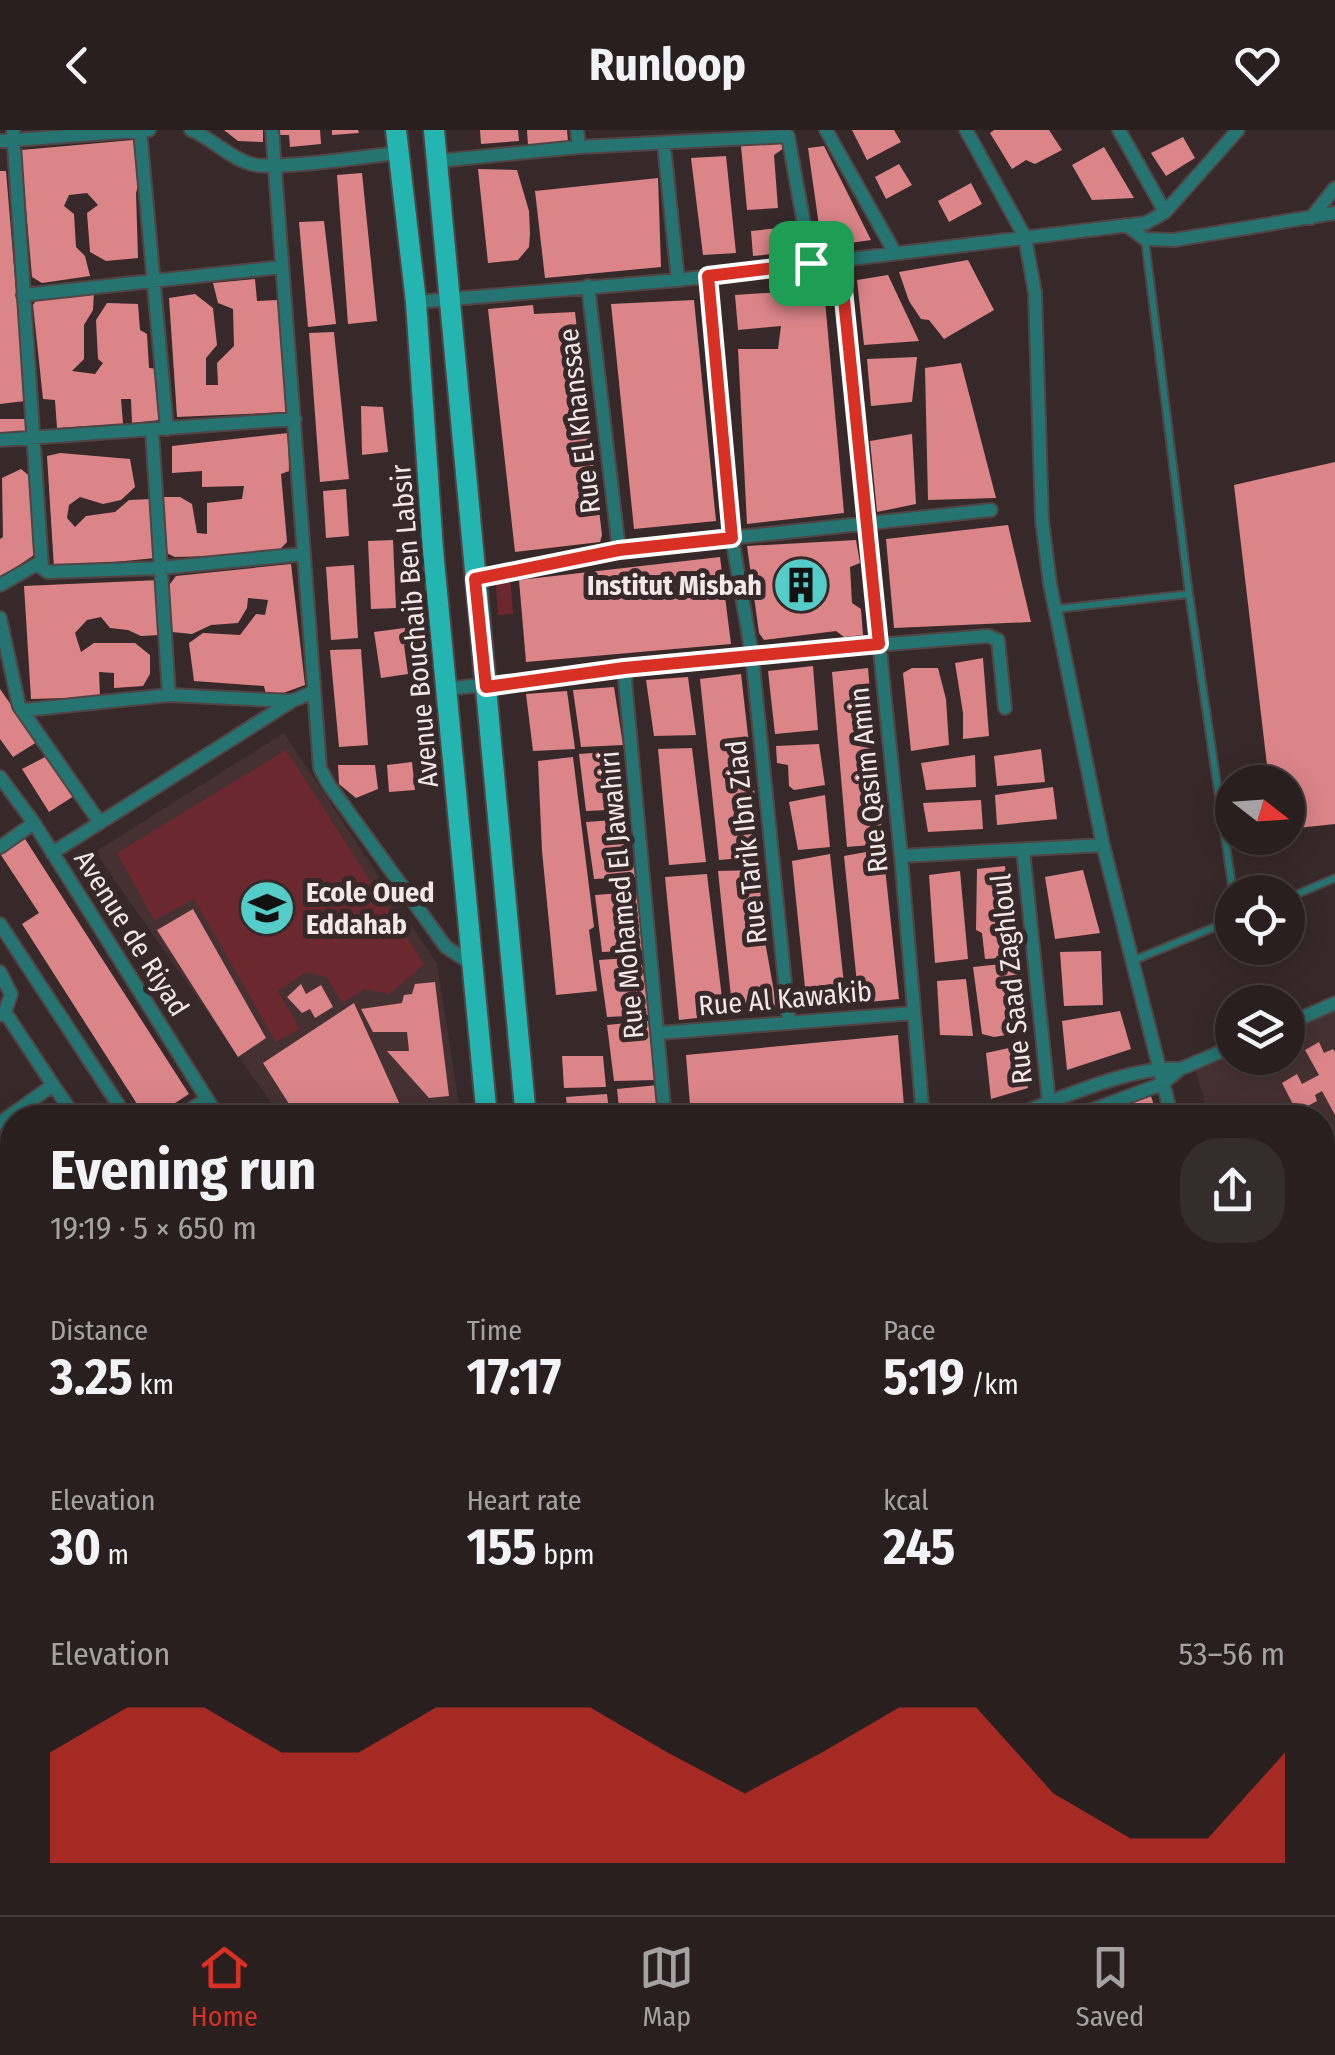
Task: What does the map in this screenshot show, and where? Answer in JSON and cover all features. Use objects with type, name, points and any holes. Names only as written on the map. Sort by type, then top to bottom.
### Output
[{"type":"main road","name":"Avenue Bouchaib Ben Labsir","points":[[396,130],[416,302],[446,690],[485,1105]]},
{"type":"main road","points":[[434,130],[525,1105]]},
{"type":"street","points":[[140,130],[168,429]]},
{"type":"street","points":[[149,130],[9,137],[39,563],[48,572],[162,568],[304,554]]},
{"type":"street","points":[[190,130],[206,136],[232,157],[255,166],[397,153]]},
{"type":"street","points":[[272,130],[313,692],[323,775],[446,947],[474,965]]},
{"type":"street","points":[[577,130],[578,147]]},
{"type":"street","points":[[826,130],[895,253]]},
{"type":"street","points":[[966,130],[1025,237],[1035,293],[1042,520],[1055,610],[1103,845],[1168,1105]]},
{"type":"street","points":[[1119,130],[1166,212]]},
{"type":"street","points":[[416,302],[678,280],[1146,223],[1166,212],[1238,130]]},
{"type":"street","points":[[437,160],[578,147],[785,136],[791,140],[811,263]]},
{"type":"street","points":[[664,144],[678,280]]},
{"type":"street","points":[[1311,218],[1335,188]]},
{"type":"street","points":[[1126,225],[1145,239],[1174,240],[1335,214]]},
{"type":"street","name":"Rue Qasim Amin","points":[[840,260],[901,856],[922,1105]]},
{"type":"street","points":[[23,295],[282,268]]},
{"type":"street","name":"Rue Tarik Ibn Ziad","points":[[708,276],[732,538],[752,656],[789,1023]]},
{"type":"street","name":"Rue El Khanssae","points":[[588,286],[619,550]]},
{"type":"street","points":[[0,440],[295,420]]},
{"type":"street","points":[[152,431],[169,695]]},
{"type":"street","points":[[475,579],[619,550],[991,510]]},
{"type":"street","points":[[0,585],[39,563]]},
{"type":"street","points":[[0,618],[16,700],[100,823]]},
{"type":"street","points":[[446,690],[624,668],[879,644],[997,638],[1005,708]]},
{"type":"street","name":"Rue Mohamed El Jawahiri","points":[[624,668],[664,1105]]},
{"type":"street","points":[[52,853],[313,692]]},
{"type":"street","points":[[25,710],[169,695],[292,702]]},
{"type":"street","name":"Avenue de Riyad","points":[[0,777],[34,823],[210,1105]]},
{"type":"street","points":[[0,846],[34,823]]},
{"type":"street","points":[[901,856],[1103,845]]},
{"type":"street","name":"Rue Saad Zaghloul","points":[[1023,850],[1049,1102]]},
{"type":"street","points":[[0,924],[119,1105]]},
{"type":"street","points":[[0,972],[11,994],[2,1014],[67,1105]]},
{"type":"street","points":[[1305,1017],[1335,1004]]},
{"type":"street","name":"Rue Al Kawakib","points":[[659,1034],[914,1013]]},
{"type":"street","points":[[1105,1105],[1162,1084],[1180,1069],[1215,1054]]},
{"type":"street","points":[[1041,1105],[1158,1067],[1180,1069]]},
{"type":"street","points":[[24,1105],[53,1084]]},
{"type":"street","points":[[198,1105],[206,1100]]},
{"type":"lane","points":[[1145,239],[1189,594],[1230,875]]},
{"type":"lane","points":[[1055,610],[1189,594]]},
{"type":"lane","points":[[1305,891],[1335,878]]},
{"type":"lane","points":[[1131,962],[1215,927]]},
{"type":"shaded area","points":[[510,572],[513,614],[498,615],[495,573]]},
{"type":"shaded area","name":"Ecole Oued Eddahab","points":[[284,733],[437,964],[459,1105],[273,1105],[95,852]]},
{"type":"shaded area","points":[[286,750],[424,964],[390,994],[365,989],[342,1003],[327,977],[306,972],[278,991],[300,1029],[276,1042],[194,899],[154,920],[117,853]]},
{"type":"shaded area","points":[[1335,1003],[1335,1105],[1206,1105],[1194,1065],[1215,1056],[1215,1075],[1305,1075],[1305,1016]]},
{"type":"building","points":[[224,130],[263,130],[263,142],[238,141]]},
{"type":"building","points":[[278,130],[320,130],[321,144],[290,147],[289,135],[278,135]]},
{"type":"building","points":[[332,130],[358,130],[359,133],[332,135]]},
{"type":"building","points":[[480,130],[518,130],[519,141],[481,144]]},
{"type":"building","points":[[527,130],[567,130],[568,141],[528,145]]},
{"type":"building","points":[[852,130],[894,130],[901,142],[867,160]]},
{"type":"building","points":[[1049,130],[1062,150],[1035,164],[1026,160],[1012,169],[990,133]]},
{"type":"building","points":[[1183,137],[1195,158],[1166,176],[1151,153]]},
{"type":"building","points":[[133,140],[139,182],[138,258],[106,261],[90,252],[87,213],[98,205],[87,193],[69,195],[64,206],[74,214],[76,247],[85,256],[90,276],[42,283],[32,277],[21,150]]},
{"type":"building","points":[[781,141],[784,148],[774,155],[778,208],[747,210],[741,146]]},
{"type":"building","points":[[824,146],[871,240],[822,247],[808,148]]},
{"type":"building","points":[[1104,147],[1134,198],[1092,200],[1072,165]]},
{"type":"building","points":[[726,156],[736,253],[703,255],[691,158]]},
{"type":"building","points":[[899,164],[912,185],[886,199],[875,177]]},
{"type":"building","points":[[478,169],[517,170],[529,211],[530,234],[529,247],[518,260],[488,263]]},
{"type":"building","points":[[0,171],[6,171],[25,401],[0,404]]},
{"type":"building","points":[[362,173],[377,321],[348,324],[337,175]]},
{"type":"building","points":[[658,178],[661,267],[545,278],[535,191]]},
{"type":"building","points":[[971,183],[982,204],[949,222],[938,201]]},
{"type":"building","points":[[324,221],[336,324],[308,327],[299,222]]},
{"type":"building","points":[[780,228],[783,253],[753,256],[751,231]]},
{"type":"building","points":[[968,260],[994,310],[944,339],[929,320],[921,319],[909,301],[899,272]]},
{"type":"building","points":[[888,275],[919,341],[864,345],[857,280]]},
{"type":"building","points":[[255,279],[257,301],[278,300],[287,412],[177,417],[169,298],[195,294],[213,308],[217,345],[206,358],[206,385],[218,385],[217,363],[234,346],[233,309],[218,303],[213,283]]},
{"type":"building","points":[[824,289],[844,513],[747,524],[738,349],[778,349],[781,326],[738,330],[735,295]]},
{"type":"building","points":[[94,291],[93,310],[84,325],[84,359],[72,371],[95,374],[103,363],[98,359],[96,320],[107,303],[138,304],[140,330],[147,334],[149,368],[158,369],[159,420],[132,423],[131,399],[121,399],[123,424],[57,428],[55,400],[43,399],[33,305],[41,293]]},
{"type":"building","points":[[694,300],[716,521],[634,529],[611,304]]},
{"type":"building","points":[[533,305],[534,314],[575,312],[602,535],[600,542],[515,552],[488,309]]},
{"type":"building","points":[[334,332],[349,479],[320,482],[309,333]]},
{"type":"building","points":[[917,357],[912,402],[871,406],[867,359]]},
{"type":"building","points":[[961,363],[996,498],[928,500],[925,368]]},
{"type":"building","points":[[361,406],[383,407],[388,452],[362,455]]},
{"type":"building","points":[[0,419],[28,419],[28,435],[0,436]]},
{"type":"building","points":[[288,433],[289,471],[281,474],[287,542],[280,549],[175,557],[162,551],[159,497],[180,497],[192,504],[197,533],[207,534],[207,503],[242,499],[244,486],[202,487],[202,471],[172,473],[172,446]]},
{"type":"building","points":[[912,434],[916,504],[877,512],[870,441]]},
{"type":"building","points":[[60,453],[130,459],[135,487],[121,500],[103,504],[80,497],[69,505],[67,518],[75,527],[86,516],[115,512],[129,500],[152,499],[155,558],[54,568],[47,456]]},
{"type":"building","points":[[1335,462],[1335,824],[1305,827],[1305,765],[1267,765],[1234,485]]},
{"type":"building","points":[[21,469],[32,478],[37,553],[0,578],[2,478]]},
{"type":"building","points":[[346,489],[349,536],[326,538],[323,491]]},
{"type":"building","points":[[1008,525],[1031,622],[894,628],[886,539]]},
{"type":"building","points":[[393,540],[396,608],[371,609],[368,541]]},
{"type":"building","name":"Institut Misbah","points":[[856,540],[860,563],[850,567],[852,603],[861,609],[863,635],[844,637],[836,631],[764,640],[759,633],[747,546]]},
{"type":"building","points":[[720,557],[731,644],[526,662],[519,580]]},
{"type":"building","points":[[291,564],[305,685],[267,699],[264,686],[194,681],[189,643],[203,633],[240,635],[256,614],[265,615],[268,600],[248,598],[238,623],[211,625],[192,634],[172,632],[167,588],[176,576]]},
{"type":"building","points":[[354,565],[358,638],[331,640],[326,567]]},
{"type":"building","points":[[160,580],[160,635],[141,636],[110,628],[101,617],[87,620],[75,633],[81,652],[94,643],[135,643],[150,655],[150,674],[143,686],[114,688],[114,673],[99,672],[100,697],[31,699],[24,586]]},
{"type":"building","points":[[412,627],[415,644],[404,645],[408,674],[381,678],[374,632]]},
{"type":"building","points":[[361,649],[368,745],[339,747],[330,650]]},
{"type":"building","points":[[983,658],[989,736],[963,739],[955,663]]},
{"type":"building","points":[[813,666],[818,730],[775,734],[768,671]]},
{"type":"building","points":[[868,668],[883,844],[847,847],[832,672]]},
{"type":"building","points":[[912,668],[938,668],[946,699],[949,745],[911,751],[903,673]]},
{"type":"building","points":[[741,674],[757,814],[755,857],[719,860],[700,679]]},
{"type":"building","points":[[688,677],[696,735],[654,736],[646,680]]},
{"type":"building","points":[[614,687],[623,745],[581,747],[573,690]]},
{"type":"building","points":[[0,689],[37,742],[13,757],[0,739]]},
{"type":"building","points":[[567,691],[575,749],[533,751],[526,694]]},
{"type":"building","points":[[819,744],[825,785],[794,790],[789,786],[788,765],[777,763],[776,746]]},
{"type":"building","points":[[692,748],[706,862],[669,865],[658,749]]},
{"type":"building","points":[[1041,749],[1045,782],[997,786],[994,756]]},
{"type":"building","points":[[620,751],[628,809],[586,811],[579,754]]},
{"type":"building","points":[[975,755],[976,787],[926,790],[921,763]]},
{"type":"building","points":[[47,756],[74,796],[49,812],[22,769]]},
{"type":"building","points":[[573,757],[594,927],[589,930],[597,991],[556,995],[538,761]]},
{"type":"building","points":[[412,762],[415,790],[389,792],[387,765]]},
{"type":"building","points":[[338,765],[375,765],[378,789],[356,798],[339,784]]},
{"type":"building","points":[[1053,787],[1057,819],[997,825],[995,795]]},
{"type":"building","points":[[825,795],[830,847],[798,850],[789,802]]},
{"type":"building","points":[[981,800],[983,829],[928,832],[923,803]]},
{"type":"building","points":[[627,819],[635,877],[594,879],[586,822]]},
{"type":"building","points":[[25,839],[189,1094],[172,1105],[138,1105],[22,924],[39,913],[1,855]]},
{"type":"building","points":[[883,849],[899,999],[859,1003],[844,856]]},
{"type":"building","points":[[830,854],[846,1003],[807,1007],[792,861]]},
{"type":"building","points":[[1005,866],[1014,957],[985,959],[982,933],[976,930],[977,869]]},
{"type":"building","points":[[759,870],[763,930],[777,1009],[733,1016],[718,871]]},
{"type":"building","points":[[1083,870],[1100,933],[1055,939],[1045,877]]},
{"type":"building","points":[[960,871],[968,959],[935,963],[929,875]]},
{"type":"building","points":[[707,874],[724,1015],[679,1020],[665,877]]},
{"type":"building","points":[[636,892],[644,950],[602,952],[595,895]]},
{"type":"building","points":[[193,909],[266,1038],[238,1057],[157,930]]},
{"type":"building","points":[[1101,951],[1103,1005],[1064,1006],[1060,952]]},
{"type":"building","points":[[641,957],[649,1015],[607,1017],[599,960]]},
{"type":"building","points":[[1021,962],[1029,1031],[994,1037],[982,1034],[973,967]]},
{"type":"building","points":[[966,979],[973,1036],[940,1035],[937,981]]},
{"type":"building","points":[[435,982],[449,1096],[429,1098],[387,1051],[409,1051],[407,1032],[373,1032],[361,1009],[402,1003],[404,995],[412,994],[415,984]]},
{"type":"building","points":[[301,984],[306,994],[321,985],[333,1007],[315,1018],[310,1009],[302,1013],[287,997]]},
{"type":"building","points":[[354,1003],[400,1105],[290,1105],[263,1063]]},
{"type":"building","points":[[1120,1011],[1131,1049],[1067,1070],[1062,1021]]},
{"type":"building","points":[[648,1021],[656,1080],[614,1081],[607,1025]]},
{"type":"building","points":[[898,1035],[904,1105],[690,1105],[686,1055]]},
{"type":"building","points":[[1319,1042],[1324,1053],[1333,1049],[1335,1052],[1335,1105],[1330,1105],[1322,1091],[1310,1105],[1293,1105],[1282,1083],[1298,1075],[1302,1084],[1319,1075],[1305,1050]]},
{"type":"building","points":[[1023,1045],[1028,1088],[991,1099],[986,1053]]},
{"type":"building","points":[[562,1056],[603,1056],[606,1087],[564,1088]]},
{"type":"building","points":[[658,1085],[660,1105],[619,1105],[617,1089]]},
{"type":"building","points":[[1150,1093],[1154,1105],[1119,1105]]},
{"type":"building","points":[[607,1094],[608,1105],[567,1105],[566,1097]]},
{"type":"place","name":"Institut Misbah","points":[[801,585]]},
{"type":"place","name":"Ecole Oued Eddahab","points":[[267,908]]},
{"type":"route","points":[[840,260],[879,644],[624,668],[486,687],[475,579],[619,550],[732,538],[708,276],[811,263],[840,260]]}]
